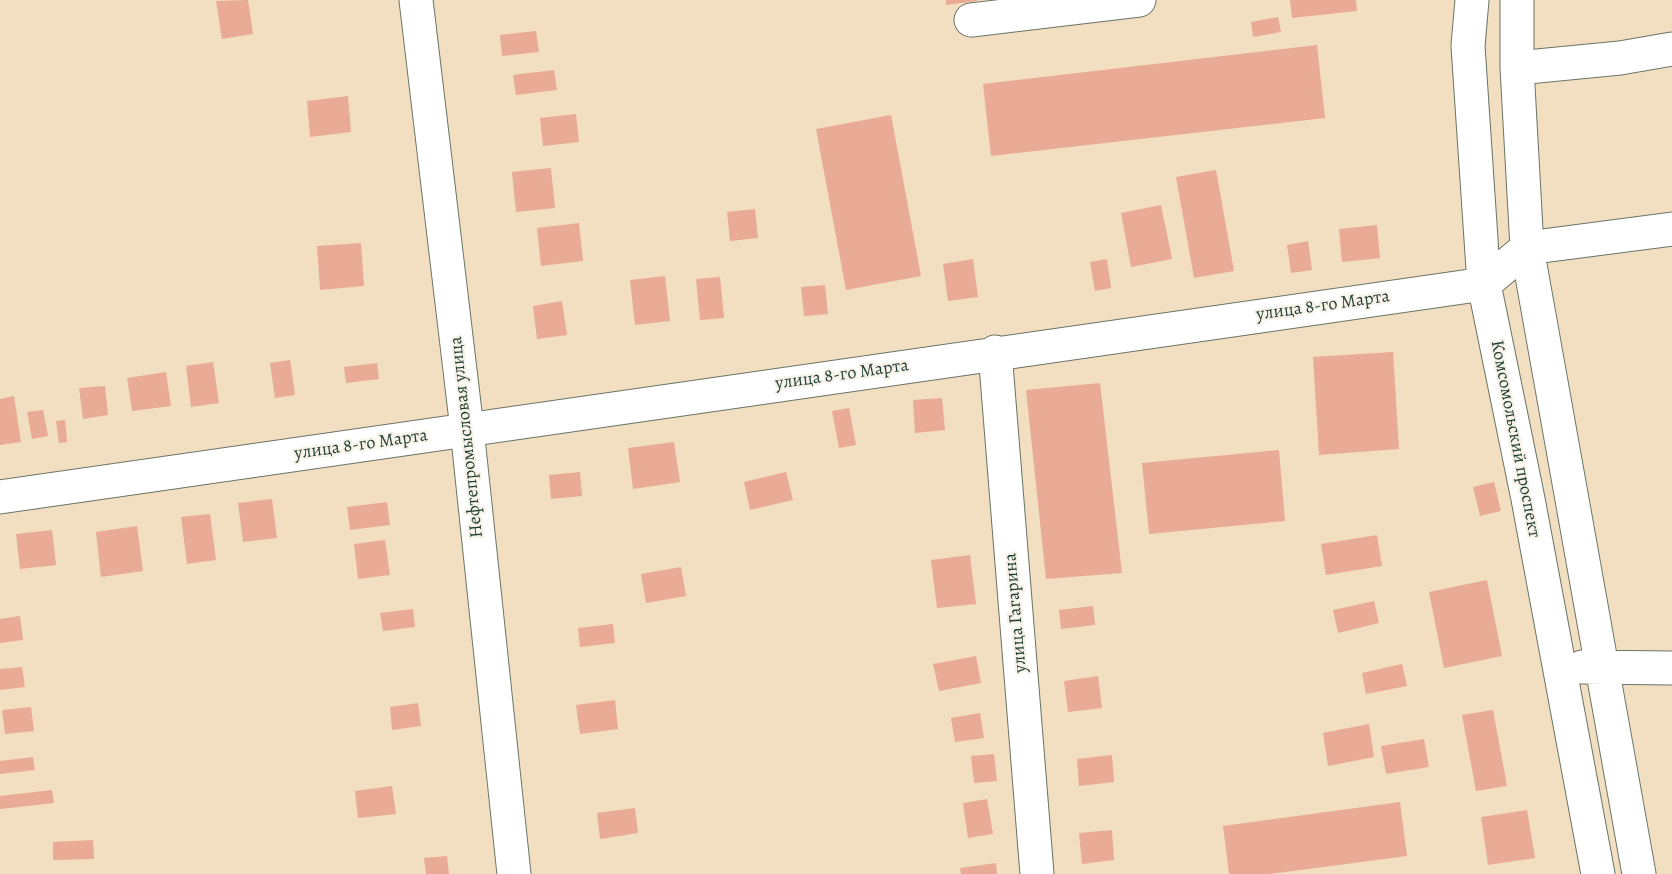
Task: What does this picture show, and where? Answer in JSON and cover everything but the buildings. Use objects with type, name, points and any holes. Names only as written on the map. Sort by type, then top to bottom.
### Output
[{"type":"street","name":"Нефтепромысловая улица","points":[[416,0],[467,429],[514,874]]},
{"type":"street","points":[[971,20],[1139,0]]},
{"type":"street","name":"Комсомольский проспект","points":[[1472,0],[1468,46],[1484,284],[1598,874]]},
{"type":"street","points":[[1517,0],[1517,68],[1527,248],[1639,874]]},
{"type":"street","points":[[1517,68],[1620,58],[1672,49]]},
{"type":"street","points":[[1484,284],[1527,248],[1672,229]]},
{"type":"street","name":"улица 8-го Марта","points":[[0,497],[995,352],[1484,284]]},
{"type":"street","name":"улица Гагарина","points":[[995,352],[1037,874]]},
{"type":"street","points":[[1559,667],[1672,668]]}]
